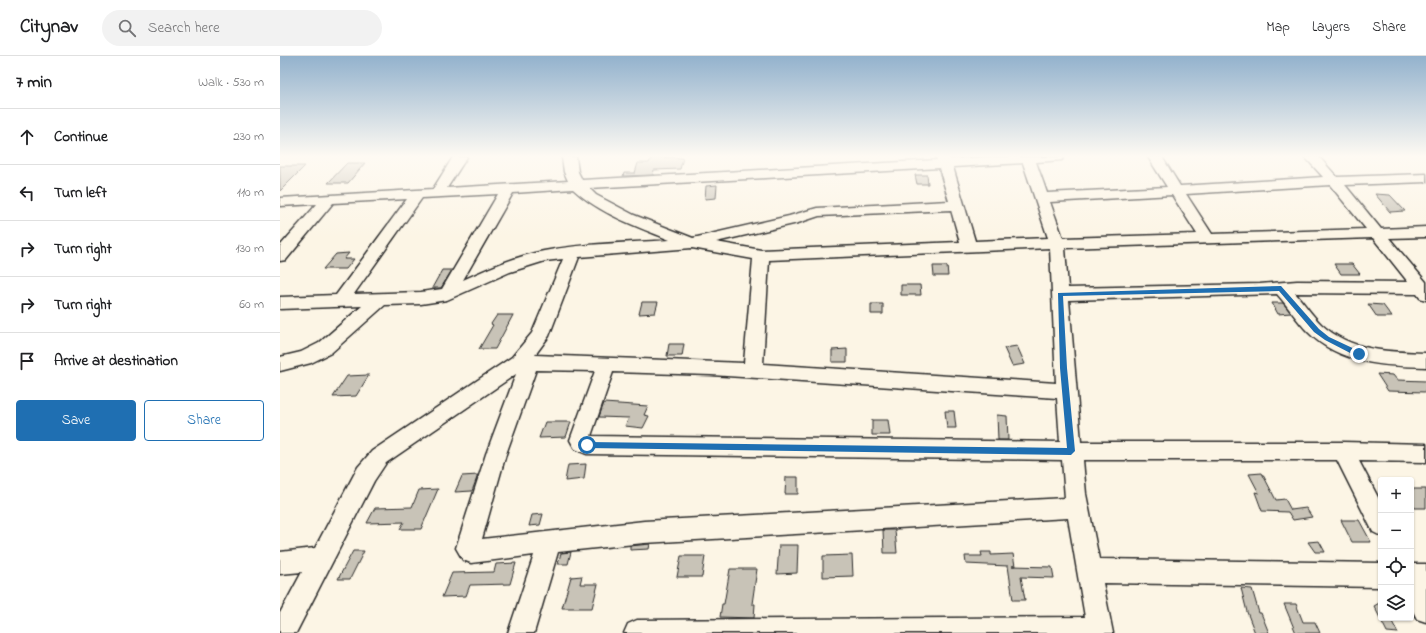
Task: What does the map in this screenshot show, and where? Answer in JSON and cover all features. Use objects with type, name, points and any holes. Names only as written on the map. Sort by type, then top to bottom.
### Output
[{"type":"street","points":[[437,193],[443,184]]},
{"type":"street","points":[[280,202],[589,184]]},
{"type":"street","points":[[951,184],[969,246]]},
{"type":"street","points":[[637,633],[1099,632],[1077,507],[1066,392],[1057,243],[1038,184]]},
{"type":"street","points":[[1173,184],[1207,238]]},
{"type":"street","points":[[1043,198],[1283,184]]},
{"type":"street","points":[[1336,184],[1424,290]]},
{"type":"street","points":[[577,185],[591,198],[629,218],[692,243],[761,255],[969,246],[1426,232]]},
{"type":"street","points":[[447,294],[508,189]]},
{"type":"street","points":[[341,301],[418,194]]},
{"type":"street","points":[[280,256],[330,200]]},
{"type":"street","points":[[280,303],[422,298],[447,294],[504,268],[544,256],[573,252],[692,243],[793,220],[818,212],[957,206]]},
{"type":"street","points":[[280,235],[299,234]]},
{"type":"street","points":[[573,252],[540,336],[524,362],[504,429],[482,494],[468,548],[471,552],[644,532],[1077,507]]},
{"type":"street","points":[[753,371],[761,255]]},
{"type":"street","points":[[1060,294],[1281,288],[1424,290]]},
{"type":"street","points":[[1281,288],[1317,331],[1327,339],[1343,348],[1359,354],[1382,358],[1426,360]]},
{"type":"street","points":[[280,364],[305,358],[325,348],[381,299]]},
{"type":"street","points":[[283,633],[366,474],[379,457],[524,362],[607,364],[753,371],[1066,392]]},
{"type":"street","points":[[607,364],[580,440],[582,443],[587,445],[720,448],[1071,451],[1343,451],[1426,453]]},
{"type":"street","points":[[1343,451],[1378,518]]},
{"type":"street","points":[[521,633],[550,542]]},
{"type":"street","points":[[280,563],[321,559]]},
{"type":"street","points":[[1088,571],[1378,575]]},
{"type":"street","points":[[1414,576],[1426,576]]},
{"type":"street","points":[[1413,585],[1426,610]]},
{"type":"building","points":[[280,184],[287,184],[280,191]]},
{"type":"building","points":[[717,185],[716,198],[705,199],[706,186]]},
{"type":"building","points":[[1375,194],[1390,195],[1405,211],[1390,212]]},
{"type":"building","points":[[349,253],[344,259],[354,259],[346,269],[323,269],[336,254]]},
{"type":"building","points":[[1334,264],[1352,264],[1360,274],[1341,274]]},
{"type":"building","points":[[933,266],[947,266],[948,276],[934,276]]},
{"type":"building","points":[[442,270],[452,270],[441,288],[432,288]]},
{"type":"building","points":[[901,285],[920,285],[921,295],[901,295]]},
{"type":"building","points":[[642,302],[658,302],[655,313],[639,314]]},
{"type":"building","points":[[1272,303],[1283,303],[1291,313],[1278,314]]},
{"type":"building","points":[[871,304],[883,304],[883,314],[871,314]]},
{"type":"building","points":[[1368,304],[1383,305],[1392,317],[1377,317]]},
{"type":"building","points":[[497,315],[513,315],[495,349],[479,349],[493,325],[491,324]]},
{"type":"building","points":[[669,344],[684,344],[682,356],[667,356]]},
{"type":"building","points":[[1017,346],[1025,364],[1012,366],[1004,348]]},
{"type":"building","points":[[847,349],[847,362],[832,362],[832,350]]},
{"type":"building","points":[[1377,374],[1393,375],[1397,380],[1426,381],[1426,392],[1388,391]]},
{"type":"building","points":[[369,375],[356,396],[333,397],[347,376]]},
{"type":"building","points":[[604,403],[648,406],[644,415],[649,416],[643,428],[625,426],[629,418],[599,417]]},
{"type":"building","points":[[945,411],[954,411],[956,428],[947,428]]},
{"type":"building","points":[[997,415],[1007,416],[1008,440],[998,440]]},
{"type":"building","points":[[872,420],[888,420],[890,435],[872,435]]},
{"type":"building","points":[[545,422],[571,422],[566,437],[539,438]]},
{"type":"building","points":[[586,464],[584,479],[565,481],[568,465]]},
{"type":"building","points":[[1262,473],[1276,500],[1285,499],[1291,510],[1306,508],[1312,517],[1293,520],[1288,512],[1262,511],[1255,492],[1259,493],[1249,474]]},
{"type":"building","points":[[478,475],[472,491],[455,492],[462,476]]},
{"type":"building","points":[[786,477],[798,477],[798,494],[785,494]]},
{"type":"building","points":[[438,489],[421,529],[400,529],[404,522],[367,523],[375,508],[412,507],[419,490]]},
{"type":"building","points":[[1414,489],[1426,489],[1426,508],[1415,508]]},
{"type":"building","points":[[543,514],[540,525],[529,526],[532,515]]},
{"type":"building","points":[[1341,520],[1359,520],[1371,542],[1352,542]]},
{"type":"building","points":[[883,530],[895,530],[897,553],[884,553]]},
{"type":"building","points":[[1319,541],[1325,552],[1315,552],[1308,542]]},
{"type":"building","points":[[650,544],[649,549],[630,550],[630,546]]},
{"type":"building","points":[[779,545],[798,545],[797,573],[777,574]]},
{"type":"building","points":[[353,551],[364,551],[350,579],[338,579]]},
{"type":"building","points":[[571,552],[568,564],[558,564],[561,553]]},
{"type":"building","points":[[981,552],[991,552],[991,555],[1013,554],[1015,566],[1012,566],[1052,567],[1054,578],[1021,577],[1025,600],[1013,600],[1008,566],[966,564],[965,556],[982,556]]},
{"type":"building","points":[[852,555],[853,576],[823,577],[823,556]]},
{"type":"building","points":[[681,556],[705,556],[702,577],[677,577]]},
{"type":"building","points":[[516,563],[510,584],[470,585],[466,596],[442,597],[452,573],[494,572],[496,564]]},
{"type":"building","points":[[730,569],[757,569],[752,604],[755,604],[754,618],[720,617],[722,604],[724,604]]},
{"type":"building","points":[[582,576],[580,584],[598,584],[592,608],[562,608],[571,577]]},
{"type":"building","points":[[1241,588],[1252,589],[1259,613],[1261,613],[1269,633],[1255,633],[1247,612]]},
{"type":"building","points":[[1284,604],[1296,604],[1303,622],[1315,622],[1320,633],[1296,633]]},
{"type":"building","points":[[1378,604],[1378,614],[1374,606]]},
{"type":"building","points":[[1382,621],[1392,621],[1398,633],[1387,632]]},
{"type":"route","points":[[587,445],[728,448],[1071,451],[1060,294],[1260,290],[1281,288],[1317,331],[1327,339],[1343,348],[1359,354]]}]
